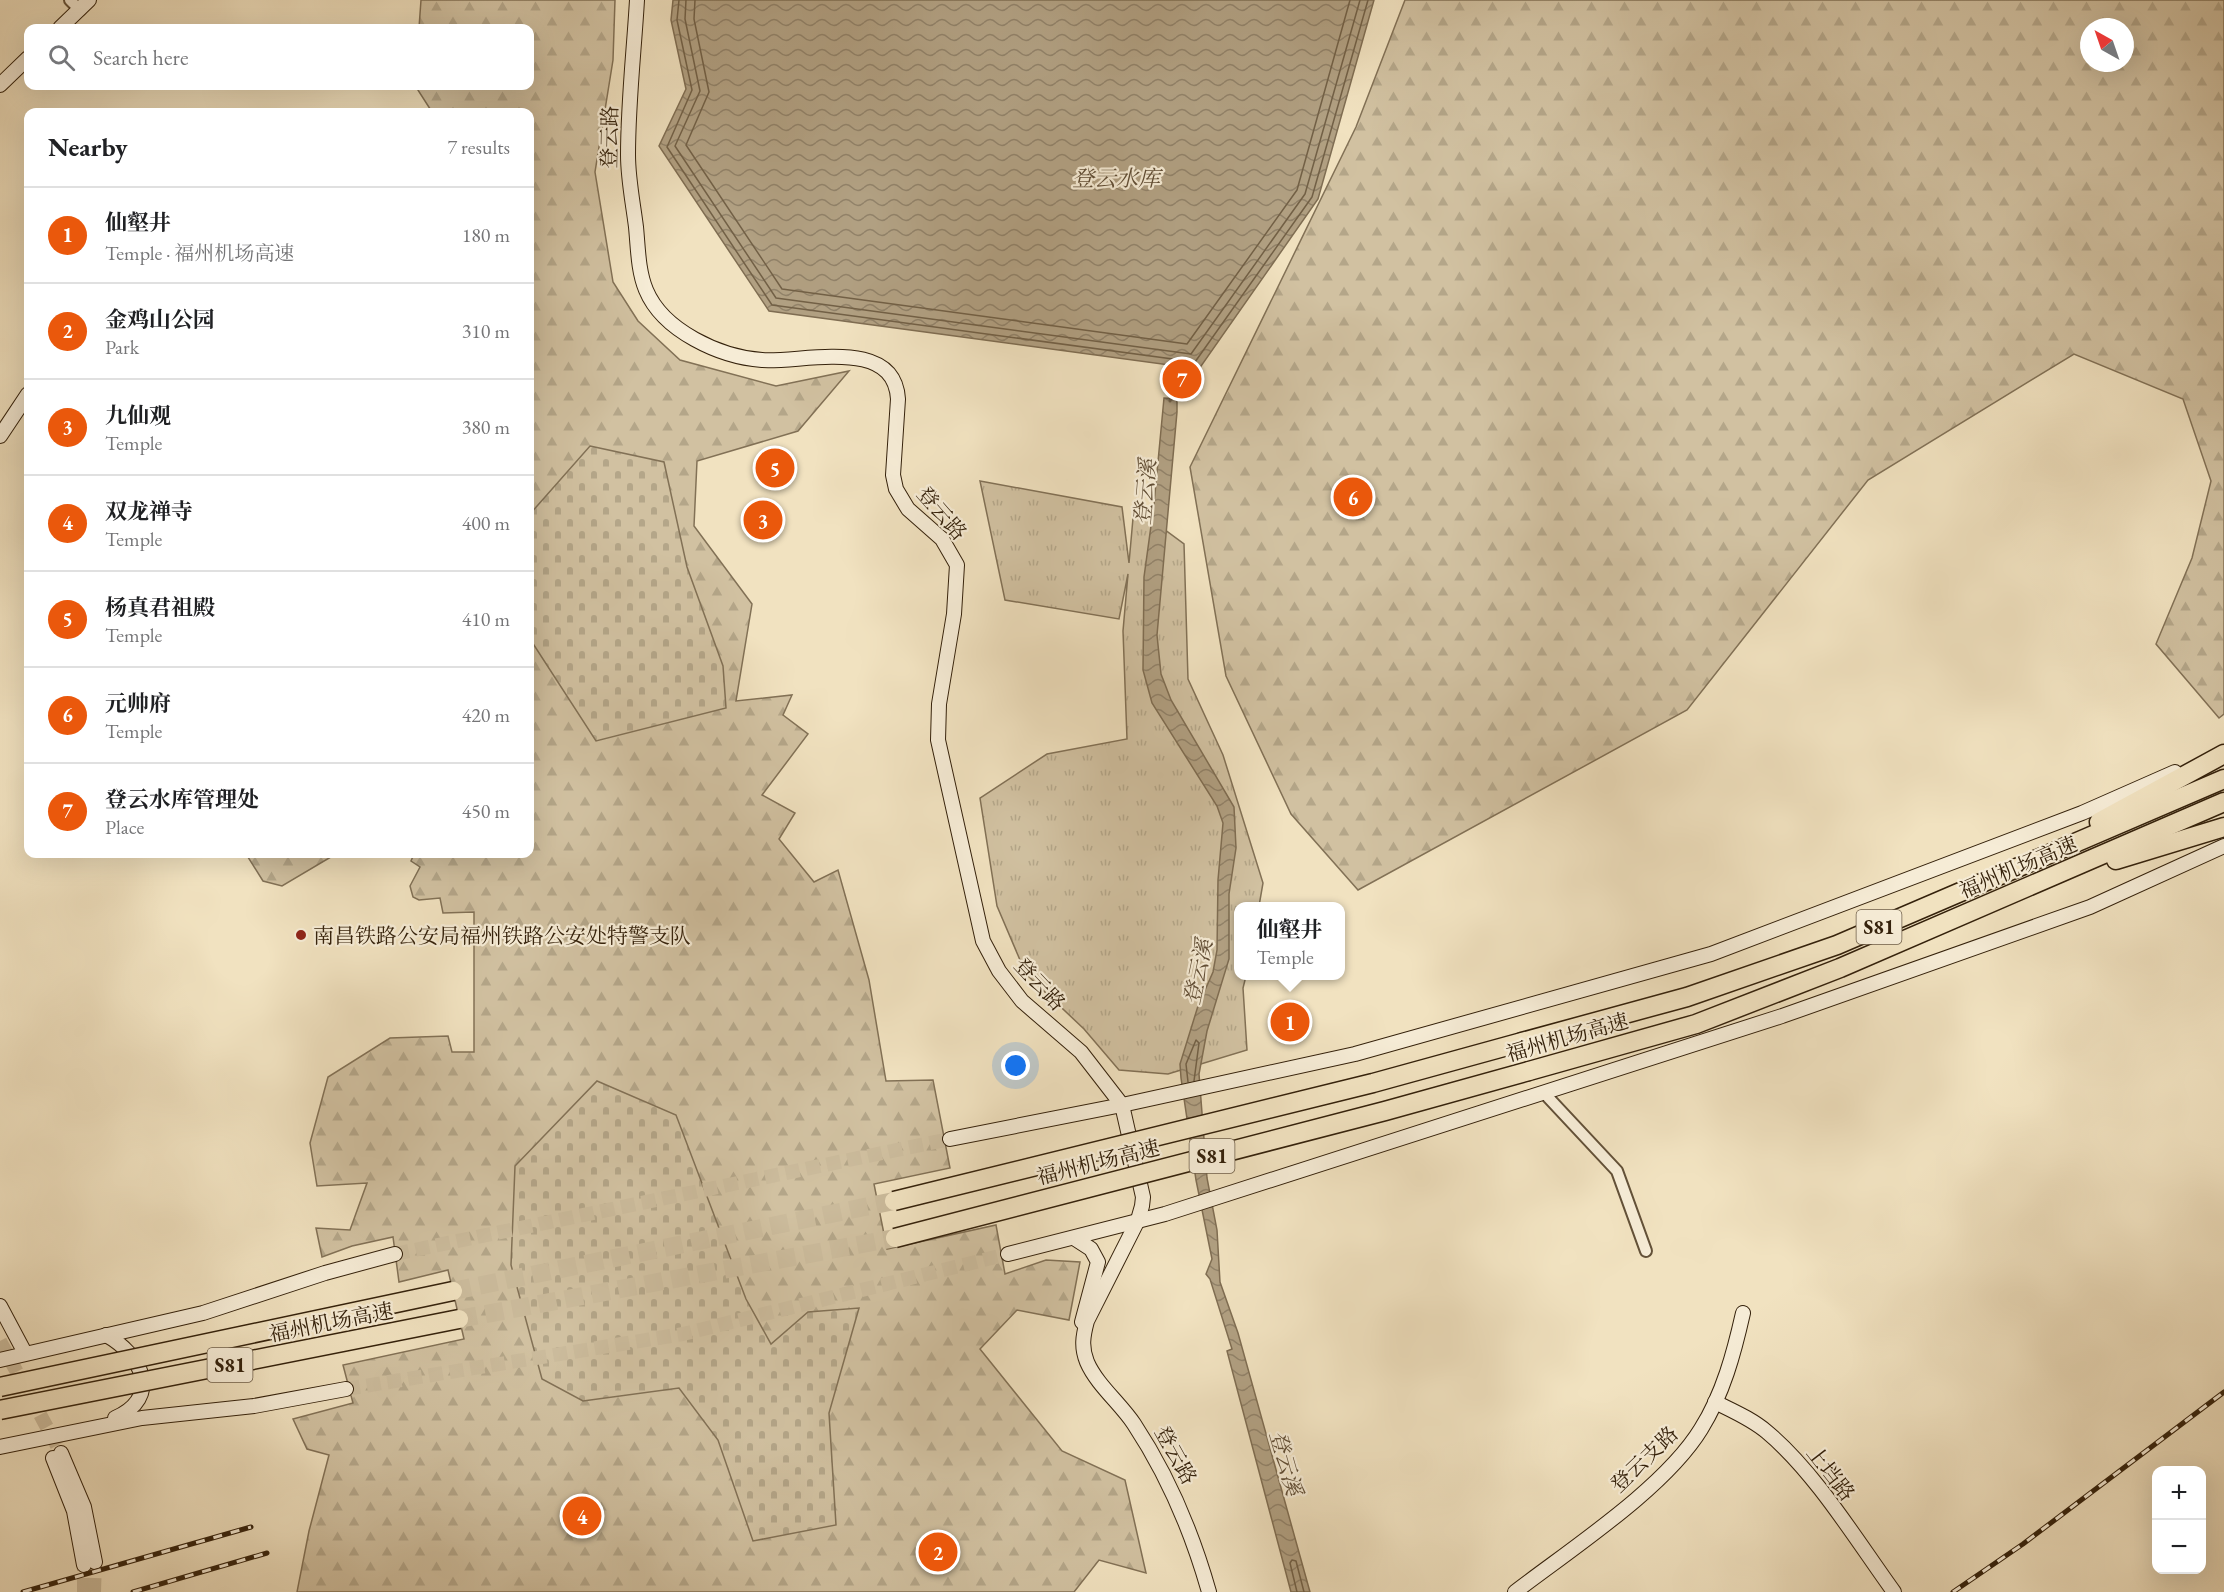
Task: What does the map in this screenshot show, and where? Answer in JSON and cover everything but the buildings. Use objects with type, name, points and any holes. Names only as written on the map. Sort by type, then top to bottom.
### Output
[{"type":"highway","points":[[2022,864],[2224,752]]},
{"type":"highway","name":"福州机场高速","points":[[894,1201],[1373,1083],[1687,997],[1837,945],[2224,779]]},
{"type":"highway","name":"福州机场高速","points":[[895,1238],[1362,1117],[1696,1024],[1840,968],[2224,802]]},
{"type":"highway","points":[[2034,886],[2224,827]]},
{"type":"highway","name":"福州机场高速","points":[[0,1387],[453,1291]]},
{"type":"highway","name":"福州机场高速","points":[[0,1410],[459,1319]]},
{"type":"main road","name":"登云路","points":[[637,0],[628,154],[641,274],[646,290],[661,312],[684,332],[720,350],[762,360],[861,358],[880,366],[893,380],[898,399],[893,465],[896,489],[908,508],[942,539],[957,565],[954,614],[939,704],[938,734],[983,941],[999,971],[1022,1001],[1081,1052],[1122,1105],[1143,1197],[1138,1220],[1087,1322],[1082,1339],[1090,1368],[1131,1419],[1173,1493],[1195,1541],[1209,1592]]},
{"type":"main road","points":[[63,24],[80,3]]},
{"type":"main road","points":[[0,85],[24,62]]},
{"type":"main road","points":[[0,436],[24,400]]},
{"type":"main road","points":[[950,1139],[1122,1105],[1355,1054],[1711,954],[2082,813],[2224,752]]},
{"type":"main road","points":[[1008,1254],[1165,1214],[1508,1106],[1782,1016],[2090,907],[2224,846]]},
{"type":"main road","name":"登云路","points":[[1082,1322],[1091,1299],[1119,1247],[1138,1220]]},
{"type":"main road","points":[[1074,1238],[1090,1249],[1098,1262],[1082,1322],[1082,1339]]},
{"type":"main road","points":[[0,1360],[202,1313],[325,1273],[395,1254]]},
{"type":"main road","points":[[0,1306],[25,1353]]},
{"type":"main road","name":"登云支路","points":[[1515,1592],[1665,1472],[1700,1432],[1715,1402],[1734,1350],[1743,1313]]},
{"type":"main road","points":[[93,1427],[129,1412],[139,1402],[142,1390],[141,1378],[132,1354],[125,1346],[106,1335]]},
{"type":"main road","points":[[0,1446],[142,1418],[254,1406],[346,1389]]},
{"type":"main road","name":"上垱路","points":[[1715,1402],[1761,1427],[1783,1447],[1817,1488],[1894,1592]]},
{"type":"main road","points":[[57,1455],[89,1564]]},
{"type":"street","points":[[1545,1094],[1617,1171],[1646,1251]]},
{"type":"green space","points":[[421,0],[615,0],[613,60],[595,172],[613,282],[638,321],[680,360],[776,386],[849,371],[798,431],[697,461],[694,526],[752,604],[736,701],[792,695],[783,715],[808,734],[762,795],[795,813],[779,839],[814,882],[838,870],[869,980],[886,1081],[933,1080],[950,1168],[874,1184],[887,1249],[996,1225],[1005,1274],[1046,1260],[1080,1262],[1069,1320],[1017,1310],[980,1349],[1062,1451],[1125,1480],[1146,1573],[1099,1560],[1074,1592],[297,1592],[309,1531],[329,1455],[307,1449],[293,1419],[353,1403],[343,1365],[464,1339],[448,1270],[399,1282],[393,1237],[352,1246],[322,1257],[316,1228],[350,1230],[367,1183],[317,1186],[310,1143],[328,1077],[390,1038],[448,1036],[452,1052],[474,1052],[474,912],[443,913],[440,898],[419,900],[413,897],[410,886],[420,867],[411,861],[412,858],[534,858],[534,108],[429,108],[418,90],[534,90],[534,24],[419,24]]},
{"type":"green space","points":[[1405,0],[2224,0],[2224,714],[2219,718],[2156,644],[2192,558],[2211,481],[2183,399],[2074,354],[1868,480],[1687,710],[1358,890],[1291,814],[1226,676],[1190,467],[1356,127]]},
{"type":"green space","points":[[590,446],[664,462],[687,567],[723,666],[726,708],[596,741],[534,645],[534,509]]},
{"type":"green space","points":[[980,481],[1122,507],[1129,563],[1134,507],[1184,544],[1188,679],[1223,755],[1263,883],[1260,902],[1234,902],[1234,980],[1245,980],[1243,988],[1247,1050],[1168,1074],[1119,1070],[1084,1029],[1026,974],[997,906],[980,798],[1047,754],[1127,739],[1123,631],[1128,574],[1119,619],[1005,600]]},
{"type":"green space","points":[[249,858],[329,858],[282,886],[263,881]]},
{"type":"green space","points":[[597,1081],[676,1115],[746,1299],[771,1344],[808,1312],[859,1308],[829,1413],[836,1525],[753,1541],[718,1440],[679,1388],[583,1401],[542,1379],[511,1265],[515,1166]]},
{"type":"water","name":"登云水库","points":[[673,0],[1374,0],[1318,199],[1199,369],[769,311],[659,146],[686,89],[671,20]]},
{"type":"water","points":[[1164,398],[1177,399],[1177,412],[1157,635],[1161,674],[1171,700],[1234,807],[1236,848],[1229,894],[1229,959],[1207,1031],[1199,1074],[1207,1178],[1217,1230],[1220,1282],[1238,1333],[1310,1592],[1291,1592],[1227,1351],[1232,1349],[1210,1279],[1206,1274],[1212,1259],[1196,1180],[1181,1078],[1180,1064],[1198,1006],[1213,972],[1217,950],[1218,880],[1223,823],[1217,806],[1152,703],[1143,670],[1144,577],[1154,504]]},
{"type":"waterway","name":"登云溪","points":[[1170,401],[1178,365]]},
{"type":"tunnel","points":[[395,1254],[950,1139]]},
{"type":"tunnel","points":[[453,1291],[894,1201]]},
{"type":"tunnel","points":[[459,1319],[895,1238]]},
{"type":"tunnel","points":[[346,1389],[683,1334],[1008,1254]]},
{"type":"tunnel","points":[[0,1341],[61,1453]]},
{"type":"tunnel","points":[[94,1592],[95,1562]]},
{"type":"tunnel","points":[[84,1565],[84,1592]]},
{"type":"railway","points":[[1953,1592],[2023,1544],[2224,1392]]},
{"type":"railway","points":[[23,1592],[251,1527]]},
{"type":"railway","points":[[133,1592],[267,1553]]},
{"type":"place","name":"登云水库管理处","points":[[1182,379]]},
{"type":"place","name":"杨真君祖殿","points":[[775,468]]},
{"type":"place","name":"元帅府","points":[[1353,497]]},
{"type":"place","name":"九仙观","points":[[763,520]]},
{"type":"place","name":"南昌铁路公安局福州铁路公安处特警支队","points":[[301,935]]},
{"type":"place","name":"仙壑井","points":[[1290,1022]]},
{"type":"place","name":"双龙禅寺","points":[[582,1516]]},
{"type":"place","name":"金鸡山公园","points":[[938,1552]]}]
